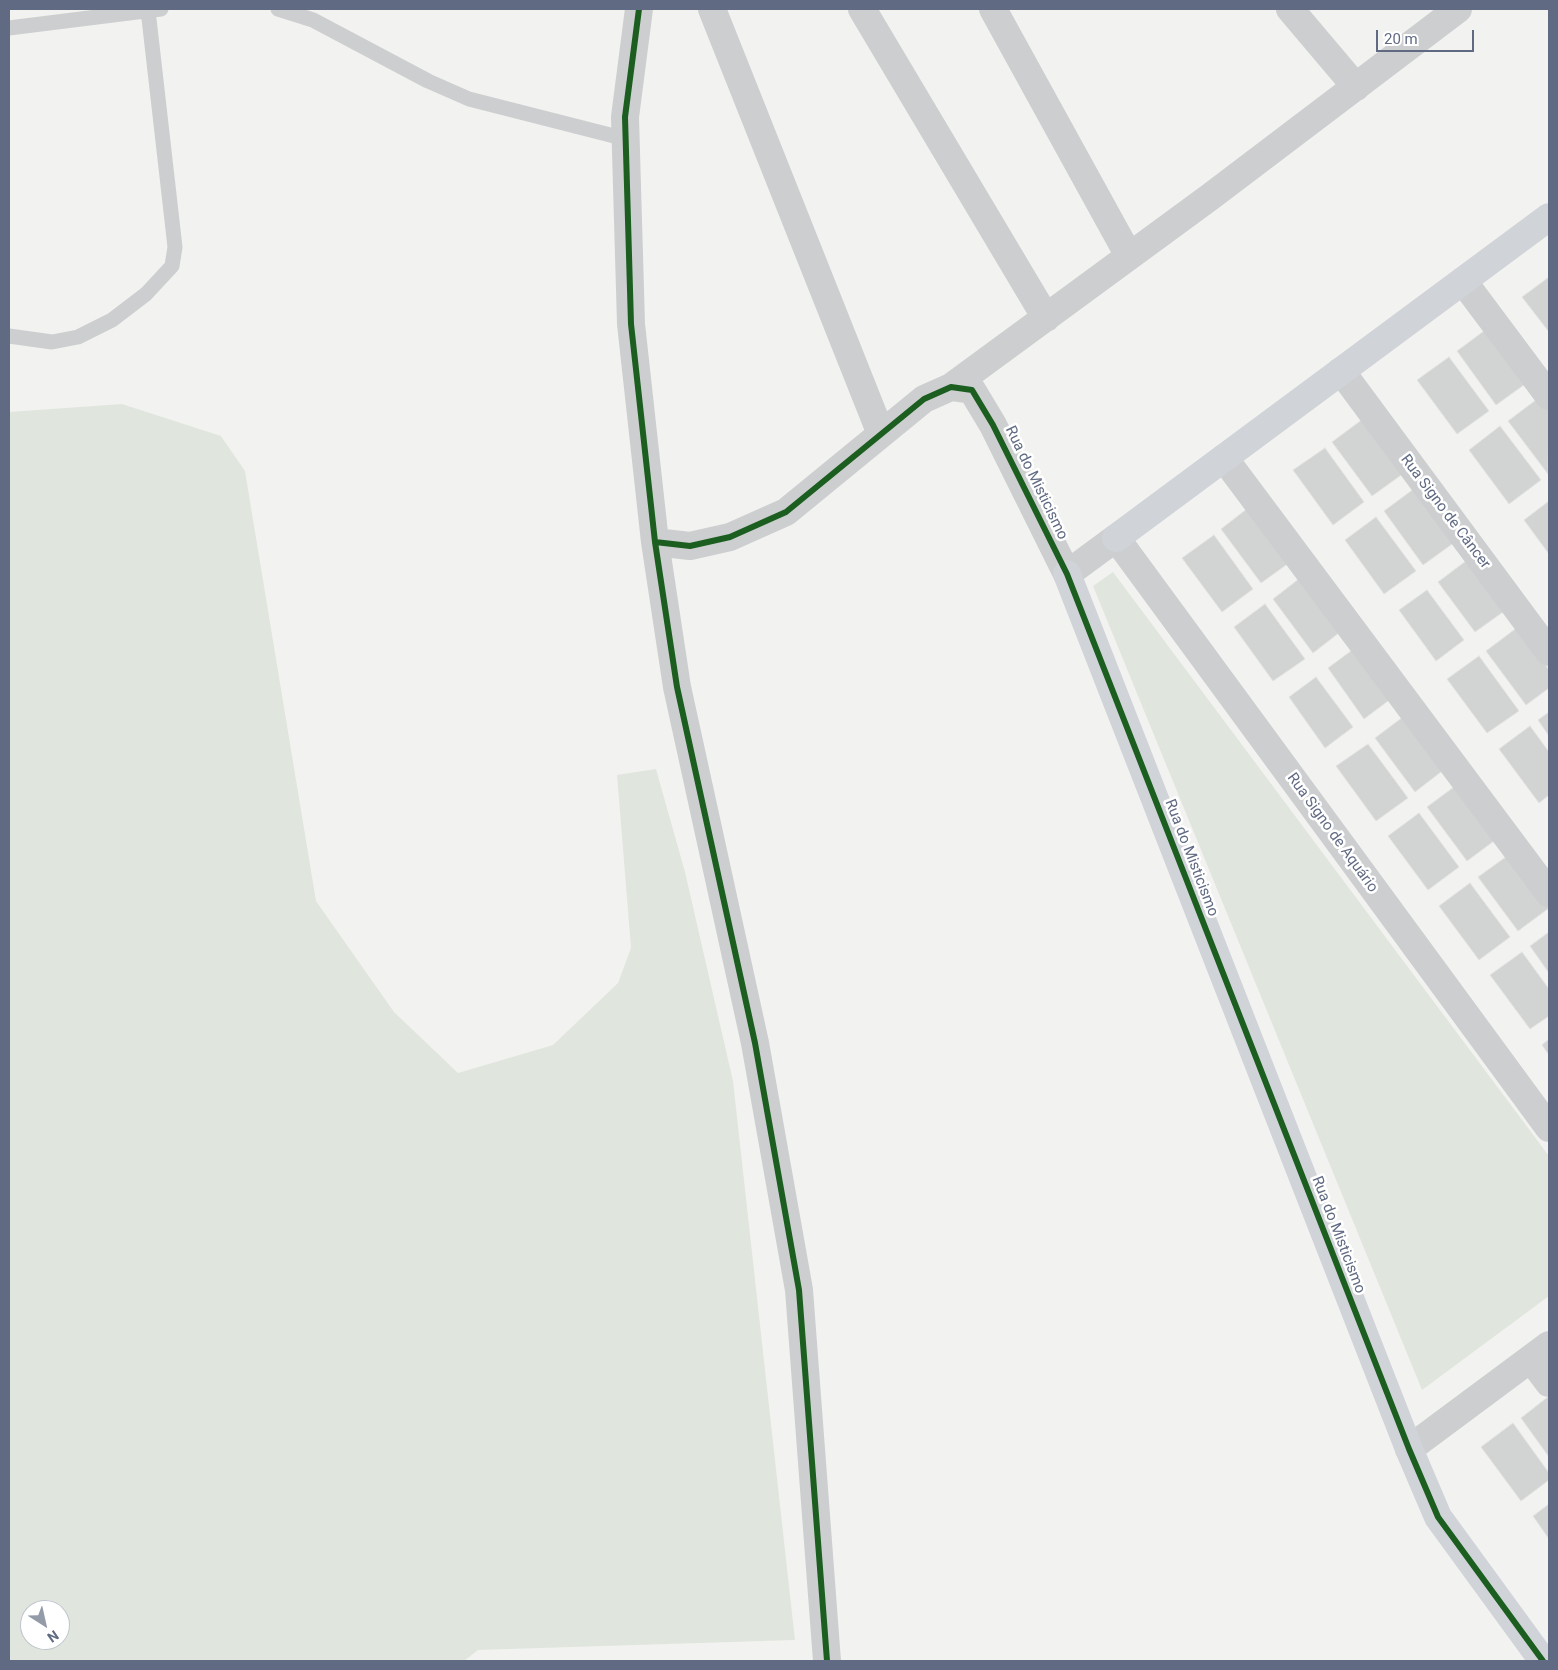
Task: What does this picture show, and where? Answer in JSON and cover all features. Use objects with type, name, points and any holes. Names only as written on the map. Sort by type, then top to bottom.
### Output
[{"type":"street","points":[[639,9],[625,117],[631,324],[656,542],[677,688],[754,1043],[799,1290],[827,1661]]},
{"type":"street","points":[[712,9],[881,434]]},
{"type":"street","points":[[862,9],[1046,318]]},
{"type":"street","points":[[993,9],[1129,256]]},
{"type":"street","points":[[1290,9],[1356,87]]},
{"type":"street","points":[[656,542],[690,546],[730,537],[786,512],[924,399],[951,387],[1046,318],[1356,87],[1454,10]]},
{"type":"street","points":[[1067,574],[1549,217]]},
{"type":"street","points":[[1463,281],[1549,396]]},
{"type":"street","name":"Rua Signo de Câncer","points":[[1341,371],[1549,652]]},
{"type":"street","name":"Rua do Misticismo","points":[[951,387],[972,390],[983,406],[1067,574],[1409,1449],[1438,1517],[1543,1661]]},
{"type":"street","points":[[1224,458],[1549,893]]},
{"type":"street","name":"Rua Signo de Aquário","points":[[1116,538],[1549,1128]]},
{"type":"street","points":[[1409,1449],[1540,1352],[1549,1383]]},
{"type":"lane","points":[[9,28],[154,9],[175,247],[172,266],[146,294],[119,315],[78,337],[52,342],[9,336]]},
{"type":"lane","points":[[278,9],[313,20],[428,81],[469,99],[626,138]]},
{"type":"shaded area","points":[[122,404],[221,436],[245,471],[316,901],[394,1012],[458,1073],[553,1045],[618,983],[631,948],[617,775],[656,769],[685,872],[733,1081],[795,1640],[478,1650],[464,1661],[9,1661],[9,412]]},
{"type":"shaded area","points":[[1113,572],[1549,1156],[1549,1296],[1422,1390],[1093,586]]},
{"type":"building","points":[[1549,277],[1549,332],[1522,297]]},
{"type":"building","points":[[1488,328],[1528,382],[1496,405],[1457,351]]},
{"type":"building","points":[[1449,357],[1489,411],[1457,434],[1417,380]]},
{"type":"building","points":[[1540,397],[1549,410],[1548,474],[1508,421]]},
{"type":"building","points":[[1363,419],[1404,473],[1372,496],[1332,442]]},
{"type":"building","points":[[1500,426],[1541,480],[1509,504],[1469,450]]},
{"type":"building","points":[[1325,448],[1364,502],[1333,525],[1293,470]]},
{"type":"building","points":[[1415,488],[1455,542],[1423,565],[1384,511]]},
{"type":"building","points":[[1549,501],[1549,554],[1524,520]]},
{"type":"building","points":[[1252,505],[1293,560],[1261,583],[1221,529]]},
{"type":"building","points":[[1376,517],[1416,571],[1384,594],[1345,540]]},
{"type":"building","points":[[1214,535],[1253,589],[1222,612],[1182,558]]},
{"type":"building","points":[[1466,561],[1503,612],[1475,632],[1438,582]]},
{"type":"building","points":[[1304,575],[1344,629],[1313,653],[1273,599]]},
{"type":"building","points":[[1427,590],[1464,640],[1436,661],[1399,610]]},
{"type":"building","points":[[1265,604],[1305,659],[1273,681],[1234,627]]},
{"type":"building","points":[[1518,627],[1549,670],[1549,688],[1526,705],[1486,651]]},
{"type":"building","points":[[1355,648],[1392,698],[1364,719],[1328,668]]},
{"type":"building","points":[[1479,656],[1519,711],[1487,733],[1447,679]]},
{"type":"building","points":[[1316,677],[1353,727],[1325,748],[1289,697]]},
{"type":"building","points":[[1549,712],[1549,736],[1538,720]]},
{"type":"building","points":[[1407,714],[1446,768],[1415,792],[1375,738]]},
{"type":"building","points":[[1530,726],[1549,752],[1549,795],[1539,803],[1499,749]]},
{"type":"building","points":[[1368,744],[1408,798],[1376,821],[1336,766]]},
{"type":"building","points":[[1458,784],[1498,838],[1467,861],[1427,807]]},
{"type":"building","points":[[1419,813],[1459,867],[1428,890],[1388,836]]},
{"type":"building","points":[[1510,854],[1549,908],[1518,931],[1478,877]]},
{"type":"building","points":[[1470,883],[1510,937],[1479,960],[1439,906]]},
{"type":"building","points":[[1549,932],[1549,973],[1530,946]]},
{"type":"building","points":[[1522,952],[1549,989],[1549,1016],[1530,1029],[1490,975]]},
{"type":"building","points":[[1549,1039],[1549,1055],[1542,1045]]},
{"type":"building","points":[[1549,1396],[1549,1457],[1521,1418]]},
{"type":"building","points":[[1513,1423],[1549,1473],[1549,1480],[1521,1501],[1481,1447]]},
{"type":"building","points":[[1549,1504],[1549,1539],[1533,1516]]},
{"type":"cycle path","points":[[639,9],[625,117],[631,324],[655,542],[677,687],[755,1043],[799,1290],[827,1661]]},
{"type":"cycle path","points":[[655,542],[690,546],[730,537],[786,512],[924,399],[951,387],[972,390],[993,425],[1067,574],[1409,1449],[1438,1517],[1543,1661]]}]
